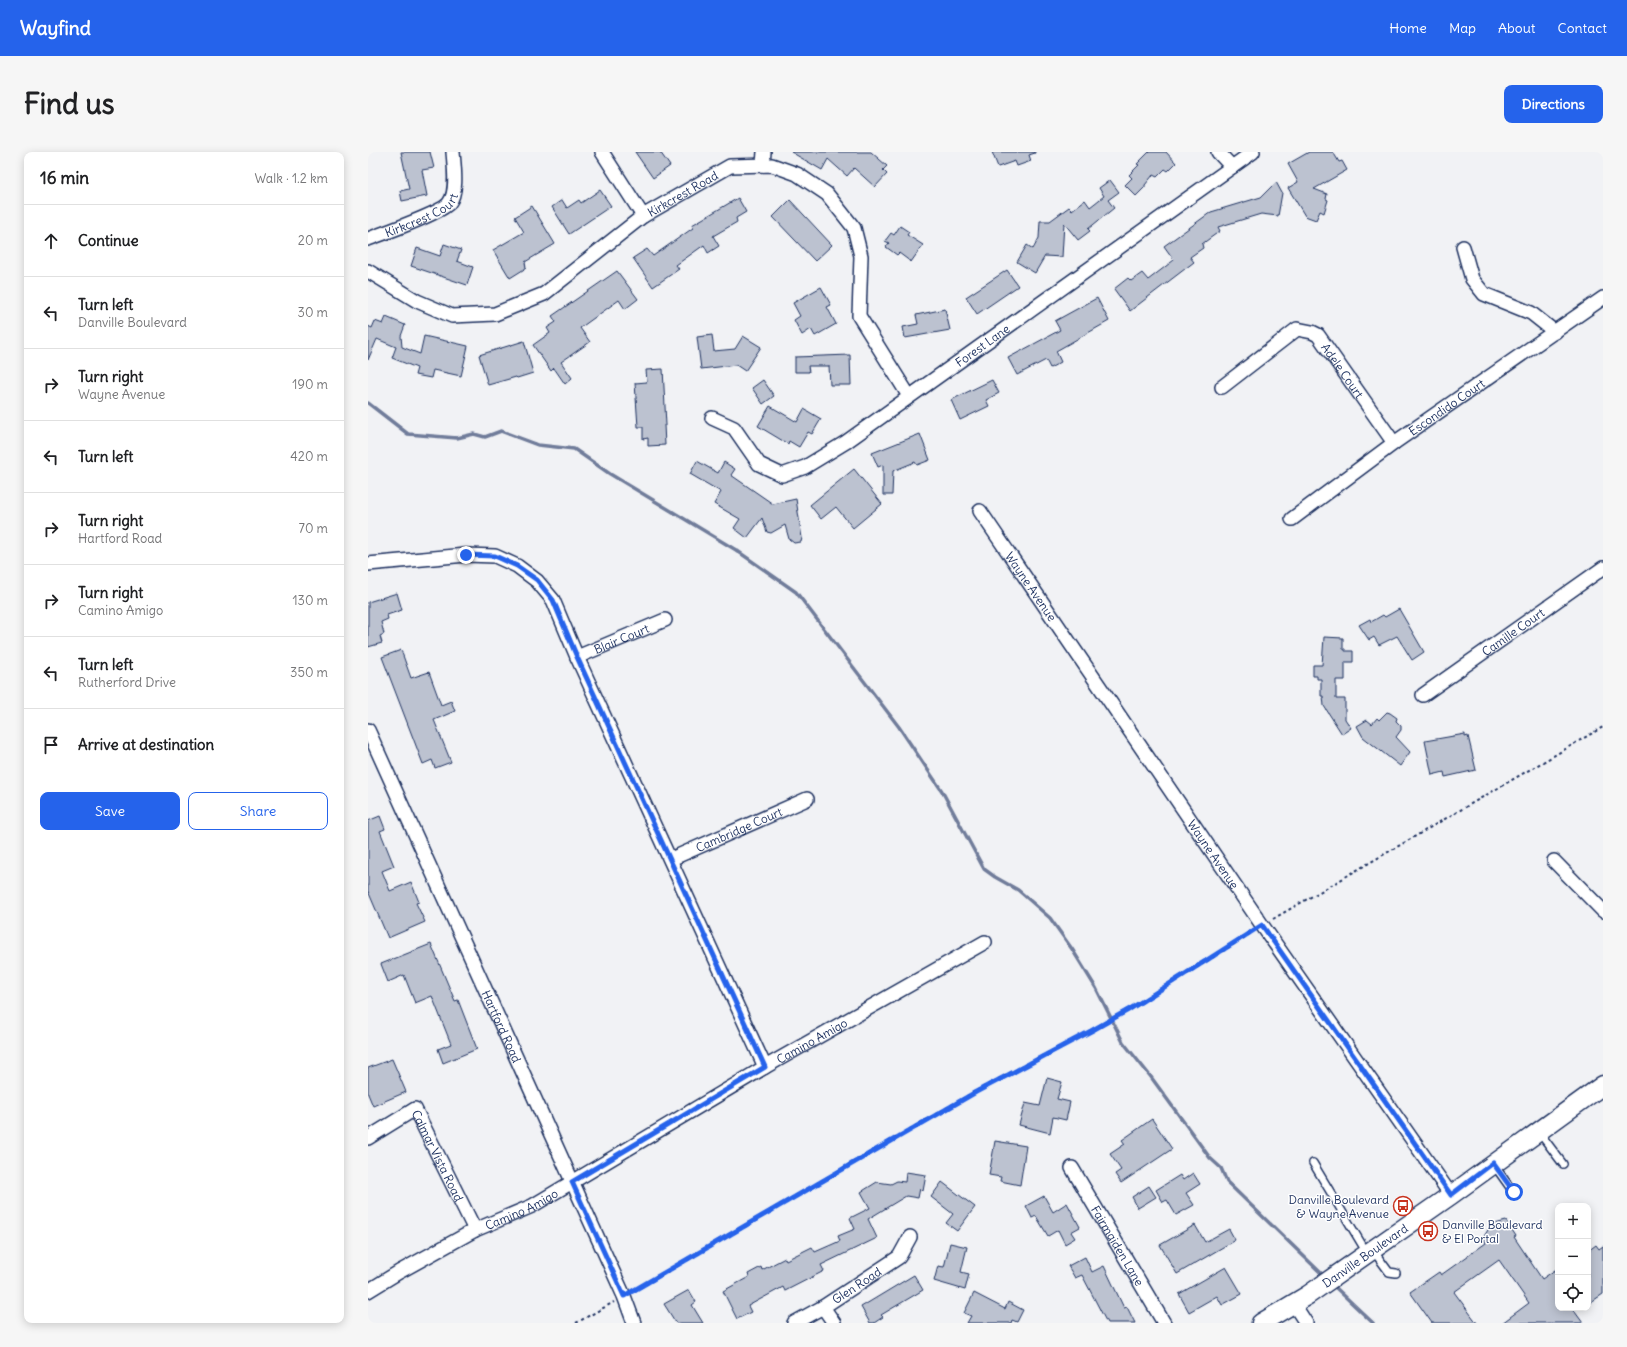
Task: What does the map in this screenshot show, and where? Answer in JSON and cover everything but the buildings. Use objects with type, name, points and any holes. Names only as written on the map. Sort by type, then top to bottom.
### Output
[{"type":"main road","name":"Danville Boulevard","points":[[1260,1323],[1308,1295],[1451,1195],[1493,1163],[1603,1085]]},
{"type":"street","name":"Kirkcrest Court","points":[[368,239],[439,211],[449,204],[454,193],[455,175],[453,152]]},
{"type":"street","points":[[602,152],[643,216]]},
{"type":"street","points":[[1218,152],[1232,167]]},
{"type":"street","name":"Forest Lane","points":[[712,418],[734,428],[759,464],[782,475],[805,467],[846,442],[1253,152]]},
{"type":"street","name":"Kirkcrest Road","points":[[368,271],[418,301],[452,316],[495,314],[544,294],[643,216],[730,166],[763,158],[772,165],[797,174],[827,194],[854,228],[861,256],[859,316],[910,396]]},
{"type":"street","points":[[1463,247],[1472,279],[1484,294],[1531,313],[1555,332]]},
{"type":"street","name":"Escondido Court","points":[[1292,518],[1394,442],[1603,298]]},
{"type":"street","name":"Adele Court","points":[[1222,387],[1297,329],[1312,332],[1318,334],[1394,442]]},
{"type":"street","name":"Wayne Avenue","points":[[980,511],[1262,925],[1451,1195]]},
{"type":"street","points":[[368,564],[466,555],[495,556],[517,566],[537,580],[553,600],[577,657],[671,859],[765,1067]]},
{"type":"street","name":"Camille Court","points":[[1423,695],[1603,568]]},
{"type":"street","name":"Blair Court","points":[[577,657],[665,620]]},
{"type":"street","name":"Hartford Road","points":[[368,730],[624,1296],[634,1323]]},
{"type":"street","name":"Cambridge Court","points":[[671,859],[807,799]]},
{"type":"street","points":[[1554,861],[1603,911]]},
{"type":"street","name":"Camino Amigo","points":[[368,1291],[475,1230],[532,1206],[765,1067],[985,942]]},
{"type":"street","name":"Calmar Vista Road","points":[[368,1138],[415,1109],[475,1230]]},
{"type":"street","name":"Fairmaiden Lane","points":[[1072,1168],[1164,1323]]},
{"type":"street","name":"Glen Road","points":[[794,1323],[823,1307],[899,1257],[910,1237]]},
{"type":"street","points":[[1293,1303],[1306,1323]]},
{"type":"street","points":[[823,1307],[834,1323]]},
{"type":"lane","points":[[1538,1132],[1563,1164]]},
{"type":"lane","points":[[1313,1163],[1370,1251],[1388,1272],[1396,1273]]},
{"type":"lane","points":[[1493,1163],[1514,1192]]},
{"type":"path","points":[[576,1323],[976,1092],[1130,1009],[1262,925],[1603,727]]},
{"type":"waterway","points":[[368,403],[408,434],[457,438],[474,434],[485,437],[501,431],[538,445],[574,449],[610,474],[736,550],[796,592],[899,727],[942,791],[984,869],[1018,890],[1050,918],[1072,949],[1096,988],[1123,1042],[1151,1077],[1210,1158],[1221,1168],[1227,1182],[1321,1273]]},
{"type":"waterway","points":[[1336,1288],[1373,1323]]},
{"type":"place","name":"Danville Boulevard & Wayne Avenue","points":[[1403,1206]]},
{"type":"place","name":"Danville Boulevard & El Portal","points":[[1428,1231]]},
{"type":"route","points":[[466,555],[495,556],[517,566],[537,580],[553,600],[577,657],[671,859],[765,1067],[572,1182],[624,1296],[976,1092],[1130,1009],[1262,925],[1451,1195],[1493,1163],[1514,1192]]}]
